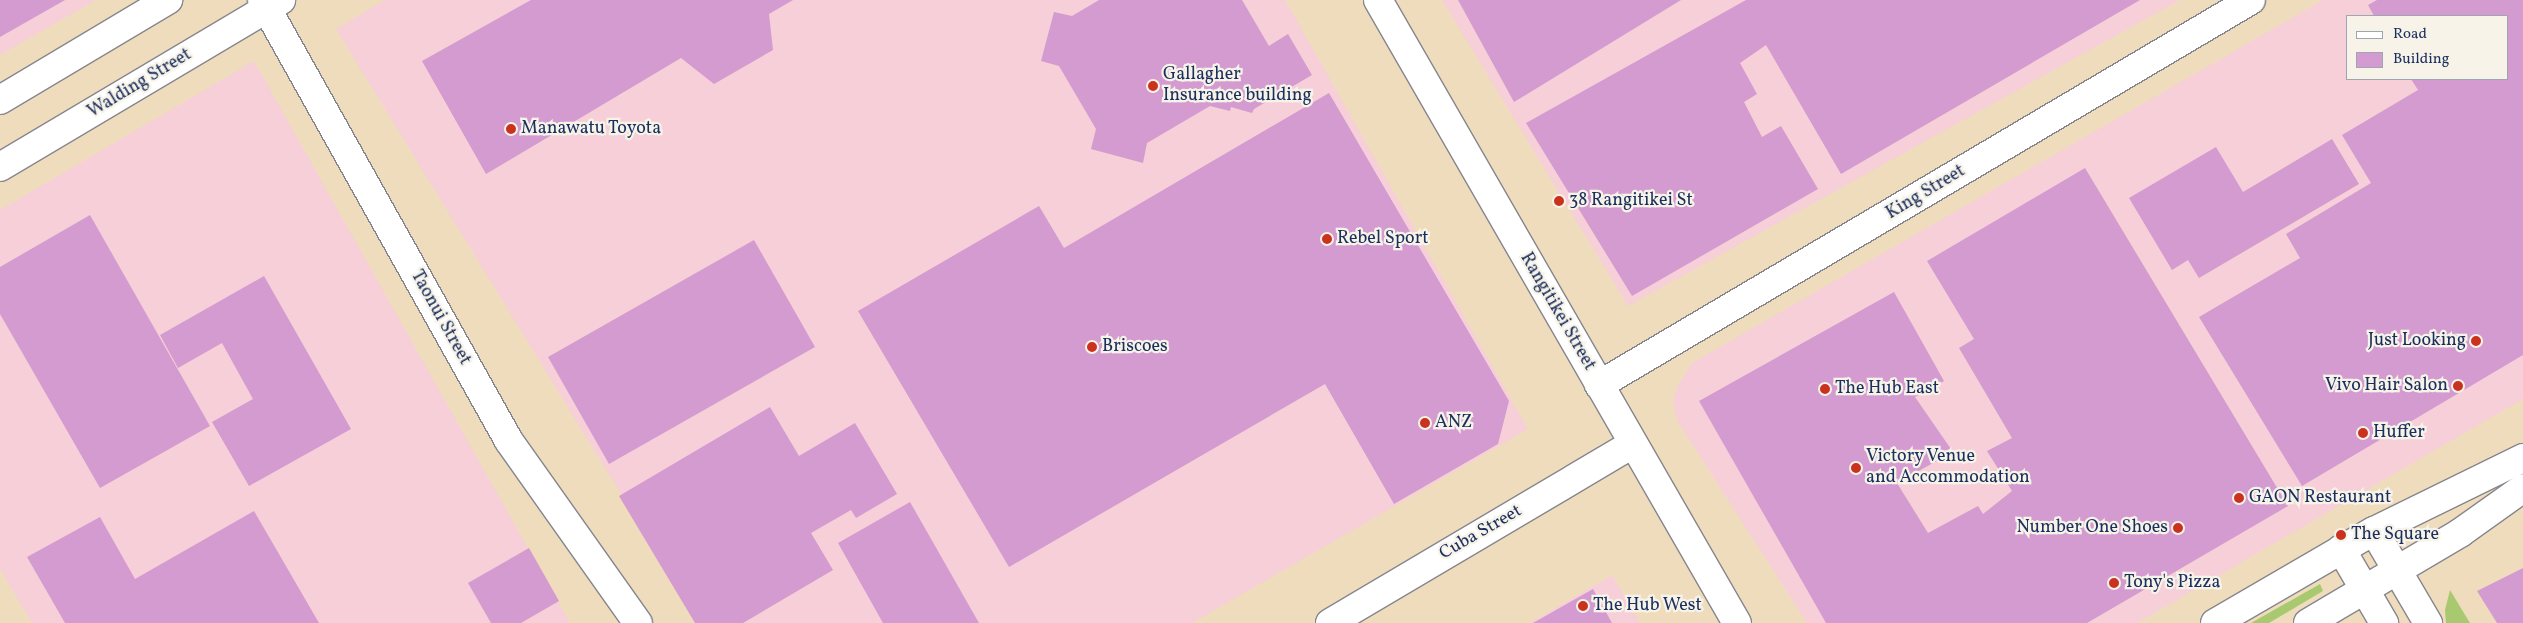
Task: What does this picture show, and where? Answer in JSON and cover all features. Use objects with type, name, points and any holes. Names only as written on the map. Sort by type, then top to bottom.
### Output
[{"type":"street","points":[[0,100],[168,0]]},
{"type":"street","name":"Rangitikei Street","points":[[1378,0],[1737,623]]},
{"type":"street","name":"King Street","points":[[1599,385],[2252,0]]},
{"type":"street","name":"Walding Street","points":[[0,168],[270,3]]},
{"type":"street","name":"Taonui Street","points":[[270,3],[509,441],[638,623]]},
{"type":"street","name":"Cuba Street","points":[[1330,623],[1633,444]]},
{"type":"street","points":[[2215,623],[2374,531],[2523,458]]},
{"type":"street","points":[[2308,623],[2460,534],[2523,488]]},
{"type":"street","points":[[2374,531],[2428,623]]},
{"type":"street","points":[[2341,549],[2366,588],[2384,623]]},
{"type":"shaded area","points":[[0,0],[96,0],[0,55]]},
{"type":"shaded area","points":[[385,0],[1285,0],[1528,429],[1192,623],[700,623],[336,29]]},
{"type":"shaded area","points":[[1442,0],[2180,0],[1628,306]]},
{"type":"shaded area","points":[[2323,0],[2523,0],[2523,399],[2137,623],[1807,623],[1678,422],[1673,403],[1677,387],[1692,363]]},
{"type":"shaded area","points":[[254,61],[570,623],[32,623],[0,569],[0,210]]},
{"type":"shaded area","points":[[1612,575],[1640,623],[1530,623]]},
{"type":"green space","points":[[2320,584],[2323,591],[2269,623],[2251,623]]},
{"type":"green space","points":[[2450,590],[2470,623],[2446,623],[2445,610]]},
{"type":"building","points":[[0,0],[65,0],[0,37]]},
{"type":"building","name":"Manawatu Toyota","points":[[531,0],[793,0],[769,14],[773,50],[714,84],[681,58],[486,174],[422,61]]},
{"type":"building","name":"Gallagher Insurance building","points":[[1099,0],[1242,0],[1269,46],[1288,34],[1312,75],[1254,109],[1252,113],[1231,107],[1230,111],[1210,106],[1147,143],[1143,163],[1091,149],[1096,129],[1059,66],[1041,61],[1054,12],[1072,16]]},
{"type":"building","points":[[1458,0],[1681,0],[1514,102]]},
{"type":"building","points":[[1746,0],[2140,0],[1841,174],[1766,45],[1740,63],[1757,94],[1744,102],[1762,137],[1781,126],[1818,189],[1632,296],[1526,123]]},
{"type":"building","points":[[2377,0],[2523,0],[2523,355],[2302,486],[2199,317],[2300,258],[2286,234],[2371,183],[2342,135],[2418,90],[2412,80],[2508,80],[2508,15],[2373,15],[2368,5]]},
{"type":"building","points":[[1329,93],[1509,401],[1498,444],[1394,504],[1325,384],[1009,567],[858,311],[1039,206],[1064,248]]},
{"type":"building","points":[[2332,139],[2359,184],[2199,278],[2188,260],[2172,270],[2129,198],[2216,147],[2243,192]]},
{"type":"building","points":[[2085,168],[2288,506],[2087,623],[1826,623],[1699,401],[1894,292],[1944,381],[1915,397],[1953,452],[1897,483],[1928,533],[1978,506],[1983,514],[2012,491],[1987,451],[2012,438],[1959,348],[1974,339],[1927,261]]},
{"type":"building","points":[[90,215],[210,426],[100,488],[0,314],[0,267]]},
{"type":"building","points":[[754,240],[815,347],[609,464],[548,357]]},
{"type":"building","points":[[264,276],[351,429],[249,486],[212,422],[253,399],[222,343],[178,368],[160,335]]},
{"type":"building","points":[[770,407],[799,456],[855,423],[897,494],[856,518],[851,510],[811,533],[833,570],[743,623],[695,623],[619,496]]},
{"type":"building","points":[[910,502],[979,623],[883,623],[838,543]]},
{"type":"building","points":[[254,511],[319,623],[65,623],[27,557],[100,517],[135,579]]},
{"type":"building","points":[[529,548],[559,601],[521,623],[491,623],[468,583]]},
{"type":"building","points":[[2523,568],[2523,623],[2497,623],[2477,591]]},
{"type":"building","name":"The Hub West","points":[[1593,589],[1612,623],[1533,623]]},
{"type":"place","name":"Gallagher Insurance building","points":[[1153,86]]},
{"type":"place","name":"Manawatu Toyota","points":[[511,129]]},
{"type":"place","name":"38 Rangitikei St","points":[[1559,201]]},
{"type":"place","name":"Rebel Sport","points":[[1327,239]]},
{"type":"place","name":"Just Looking","points":[[2476,341]]},
{"type":"place","name":"Briscoes","points":[[1092,347]]},
{"type":"place","name":"Vivo Hair Salon","points":[[2458,386]]},
{"type":"place","name":"The Hub East","points":[[1825,389]]},
{"type":"place","name":"ANZ","points":[[1425,423]]},
{"type":"place","name":"Huffer","points":[[2363,433]]},
{"type":"place","name":"Victory Venue and Accommodation","points":[[1856,468]]},
{"type":"place","name":"GAON Restaurant","points":[[2239,498]]},
{"type":"place","name":"Number One Shoes","points":[[2178,528]]},
{"type":"place","name":"The Square","points":[[2341,535]]},
{"type":"place","name":"Tony's Pizza","points":[[2114,583]]},
{"type":"place","name":"The Hub West","points":[[1583,606]]}]
